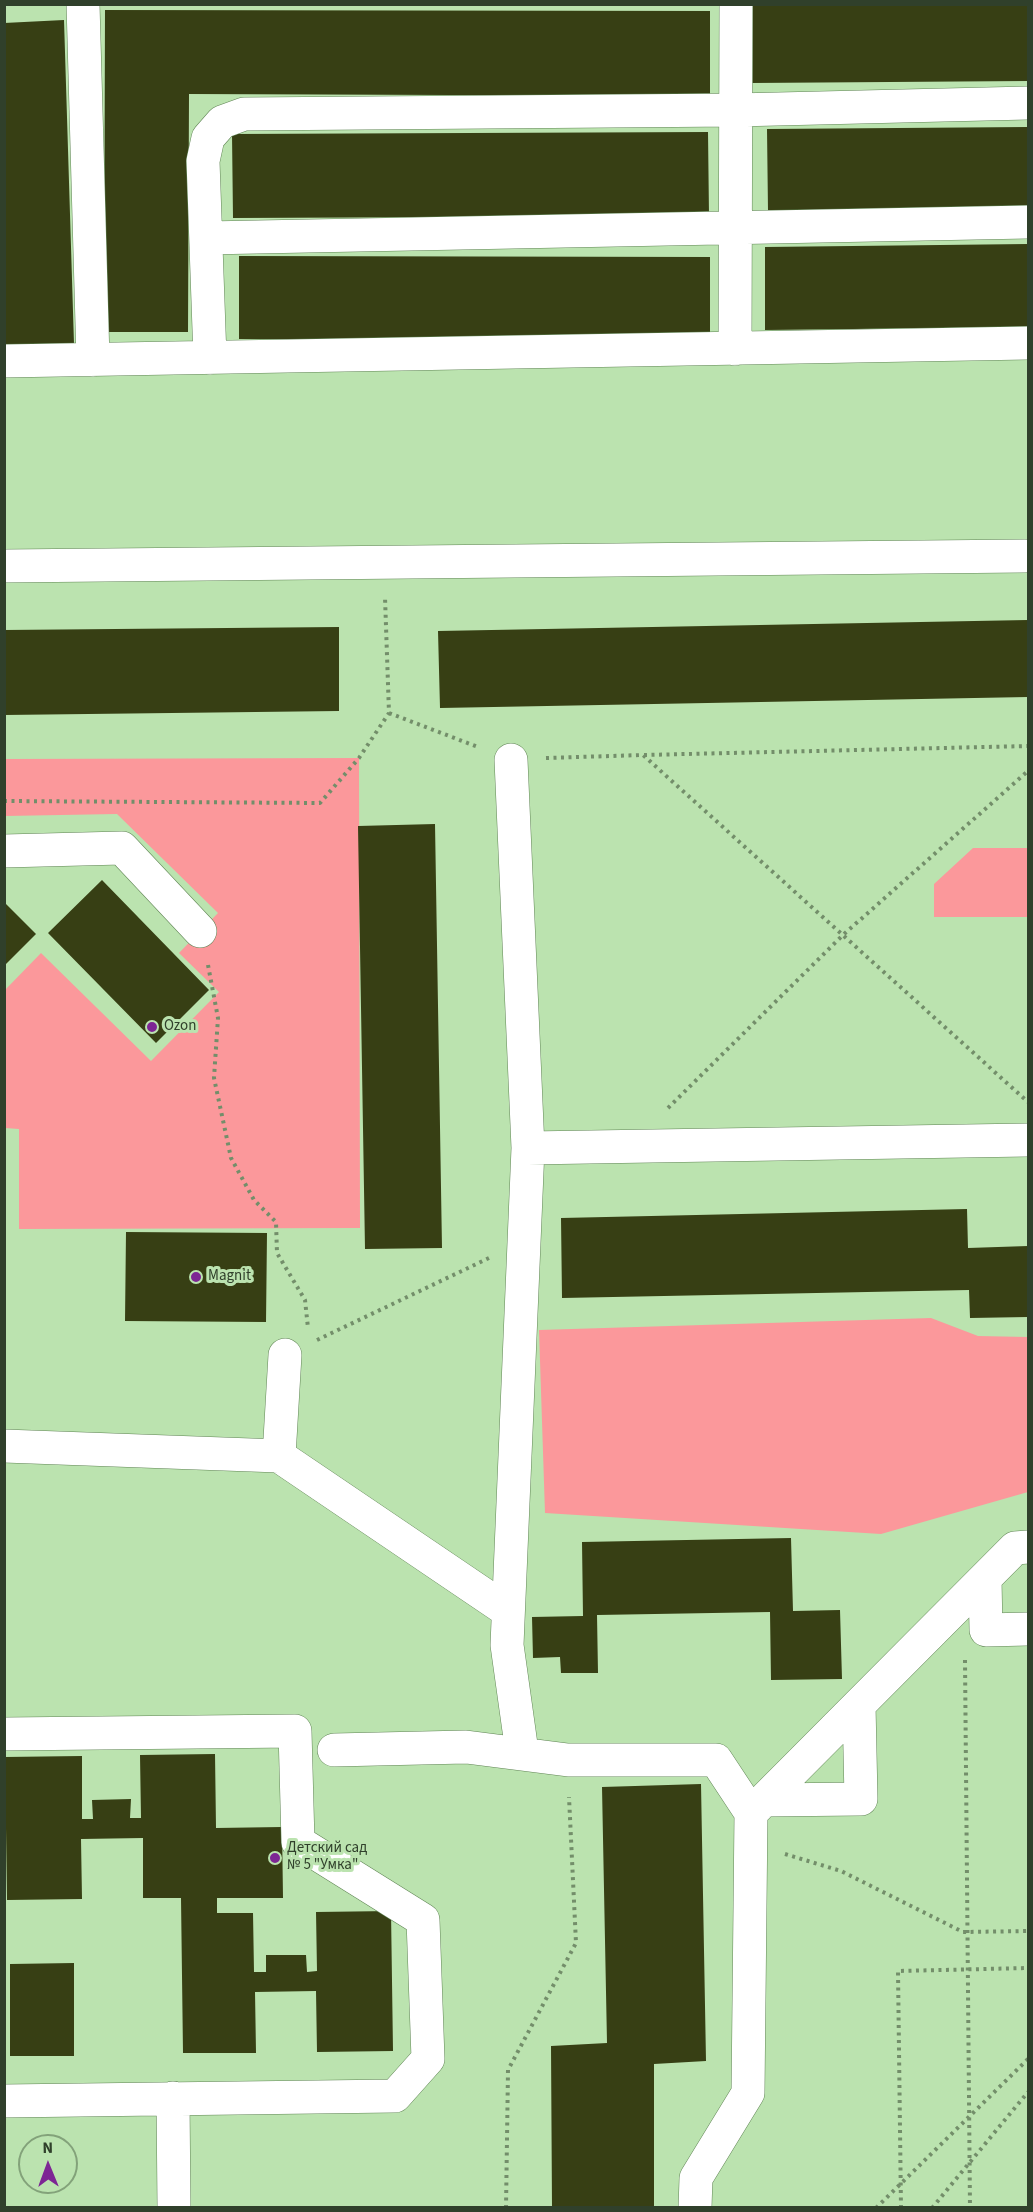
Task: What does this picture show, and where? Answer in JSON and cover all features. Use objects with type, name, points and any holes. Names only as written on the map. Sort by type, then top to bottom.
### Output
[{"type":"street","points":[[83,4],[93,360]]},
{"type":"street","points":[[735,348],[736,4]]},
{"type":"street","points":[[210,358],[203,161],[208,138],[222,123],[244,114],[736,110],[1029,103]]},
{"type":"street","points":[[206,238],[1029,222]]},
{"type":"street","points":[[4,361],[1029,343]]},
{"type":"street","points":[[4,566],[1025,556]]},
{"type":"street","points":[[511,759],[528,1148],[507,1645],[522,1752]]},
{"type":"street","points":[[4,851],[122,848],[200,931]]},
{"type":"street","points":[[528,1148],[1029,1140]]},
{"type":"street","points":[[279,1456],[297,1349]]},
{"type":"street","points":[[4,1446],[279,1456],[508,1611]]},
{"type":"street","points":[[755,1819],[859,1705],[1015,1548],[1029,1547]]},
{"type":"street","points":[[985,1579],[986,1630],[1029,1629]]},
{"type":"street","points":[[755,1819],[861,1799],[859,1705]]},
{"type":"street","points":[[4,1734],[295,1731],[298,1842],[423,1920],[428,2059],[395,2096],[4,2101]]},
{"type":"street","points":[[334,1750],[466,1747],[522,1752],[568,1760],[716,1760],[755,1819],[748,2093],[696,2178],[695,2208]]},
{"type":"street","points":[[173,2098],[174,2208]]},
{"type":"path","points":[[4,801],[320,804],[359,758],[389,713],[384,562]]},
{"type":"path","points":[[389,713],[511,759],[1029,746]]},
{"type":"path","points":[[643,755],[1029,1102]]},
{"type":"path","points":[[630,1147],[843,935],[1029,771]]},
{"type":"path","points":[[200,931],[218,1018],[214,1078],[231,1158],[254,1200],[276,1221],[277,1253],[305,1300],[297,1349]]},
{"type":"path","points":[[297,1349],[524,1241]]},
{"type":"path","points":[[965,1658],[970,2208]]},
{"type":"path","points":[[506,2208],[508,2070],[576,1943],[568,1760]]},
{"type":"path","points":[[755,1819],[841,1871],[963,1932],[1029,1931]]},
{"type":"path","points":[[901,2208],[898,1971],[1029,1968]]},
{"type":"path","points":[[876,2208],[1029,2059]]},
{"type":"path","points":[[932,2208],[1029,2092]]},
{"type":"shaded area","points":[[359,758],[360,1228],[19,1229],[19,1129],[5,1128],[5,990],[41,953],[151,1061],[219,992],[179,953],[218,913],[117,814],[5,816],[4,759]]},
{"type":"shaded area","points":[[973,848],[1028,848],[1028,917],[934,917],[934,884]]},
{"type":"shaded area","points":[[931,1318],[978,1336],[1028,1337],[1028,1492],[881,1534],[545,1513],[539,1330]]},
{"type":"building","points":[[751,4],[1028,4],[1028,81],[751,83]]},
{"type":"building","points":[[105,10],[710,11],[710,96],[189,94],[188,332],[104,332]]},
{"type":"building","points":[[64,20],[74,344],[4,346],[4,23]]},
{"type":"building","points":[[1028,127],[1028,208],[768,211],[767,129]]},
{"type":"building","points":[[708,132],[709,216],[233,218],[232,134]]},
{"type":"building","points":[[1028,244],[1028,327],[765,330],[765,247]]},
{"type":"building","points":[[239,256],[710,257],[710,340],[239,339]]},
{"type":"building","points":[[1028,620],[1028,697],[440,708],[438,631]]},
{"type":"building","points":[[339,627],[339,711],[4,715],[4,630]]},
{"type":"building","points":[[435,824],[442,1248],[365,1249],[358,826]]},
{"type":"building","points":[[102,880],[209,990],[156,1043],[48,933]]},
{"type":"building","points":[[4,902],[36,934],[4,966]]},
{"type":"building","points":[[967,1209],[968,1248],[1028,1246],[1028,1317],[970,1318],[969,1290],[562,1298],[561,1218]]},
{"type":"building","name":"Magnit","points":[[126,1232],[267,1233],[266,1322],[125,1321]]},
{"type":"building","points":[[791,1538],[793,1611],[840,1610],[842,1679],[771,1680],[770,1612],[597,1615],[598,1673],[561,1673],[560,1657],[533,1658],[532,1617],[583,1616],[582,1542]]},
{"type":"building","points":[[215,1754],[216,1828],[282,1827],[283,1898],[217,1898],[217,1913],[253,1913],[254,1972],[266,1972],[266,1955],[306,1955],[307,1972],[317,1971],[316,1912],[391,1911],[393,2051],[317,2052],[316,1991],[255,1992],[256,2053],[183,2053],[181,1898],[143,1898],[143,1838],[81,1839],[82,1899],[7,1900],[5,1757],[82,1756],[82,1819],[93,1819],[92,1800],[131,1799],[130,1818],[141,1818],[140,1755]]},
{"type":"building","points":[[701,1784],[706,2061],[654,2064],[654,2208],[552,2208],[551,2046],[607,2043],[602,1787]]},
{"type":"building","points":[[74,1963],[74,2056],[10,2056],[10,1964]]},
{"type":"place","name":"Ozon","points":[[152,1027]]},
{"type":"place","name":"Magnit","points":[[196,1277]]},
{"type":"place","name":"Детский сад № 5 \"Умка\"","points":[[275,1858]]}]
